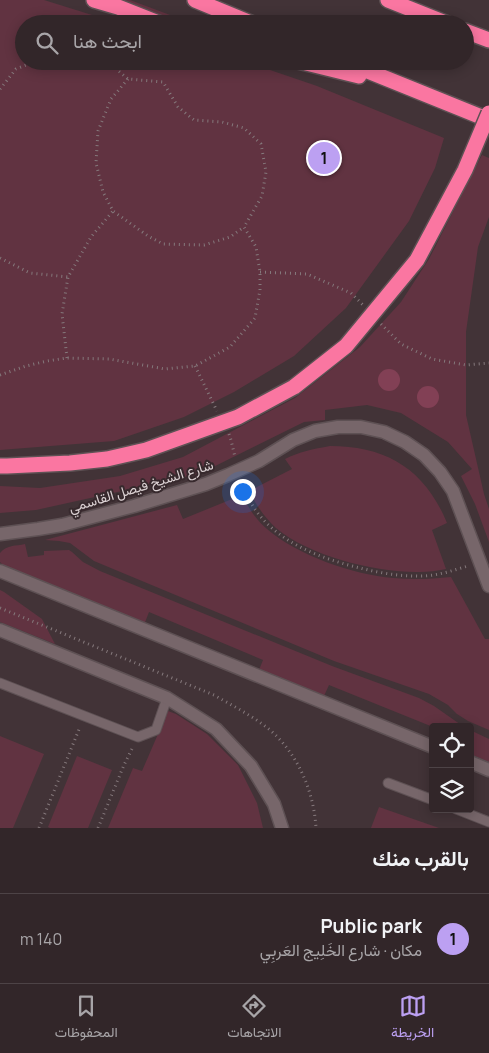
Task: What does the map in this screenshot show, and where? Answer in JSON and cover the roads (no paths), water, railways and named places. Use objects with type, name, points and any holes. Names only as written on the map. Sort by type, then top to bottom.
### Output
[{"type":"highway","points":[[94,0],[138,15]]},
{"type":"highway","points":[[195,0],[231,15]]},
{"type":"highway","points":[[388,0],[426,15]]},
{"type":"highway","points":[[474,34],[489,40]]},
{"type":"highway","points":[[334,70],[414,90]]},
{"type":"highway","points":[[365,70],[489,120]]},
{"type":"highway","points":[[0,466],[70,463],[107,459],[146,450],[238,417],[294,387],[346,346],[417,260],[466,170],[489,113]]},
{"type":"street","name":"شارع الشيخ فيصل القاسمي","points":[[1,535],[62,525],[143,504],[228,475],[259,461],[293,440],[315,431],[338,427],[361,427],[384,432],[405,442],[424,455],[440,472],[453,491],[489,586]]},
{"type":"street","points":[[0,571],[429,745]]},
{"type":"street","points":[[0,630],[167,698],[216,729],[251,766],[274,804],[282,828]]},
{"type":"street","points":[[474,764],[489,770]]},
{"type":"lane","points":[[0,683],[138,737],[156,730],[167,698]]},
{"type":"lane","points":[[388,783],[429,798]]},
{"type":"lane","points":[[466,813],[489,822]]},
{"type":"place","name":"Public park","points":[[324,158]]}]
